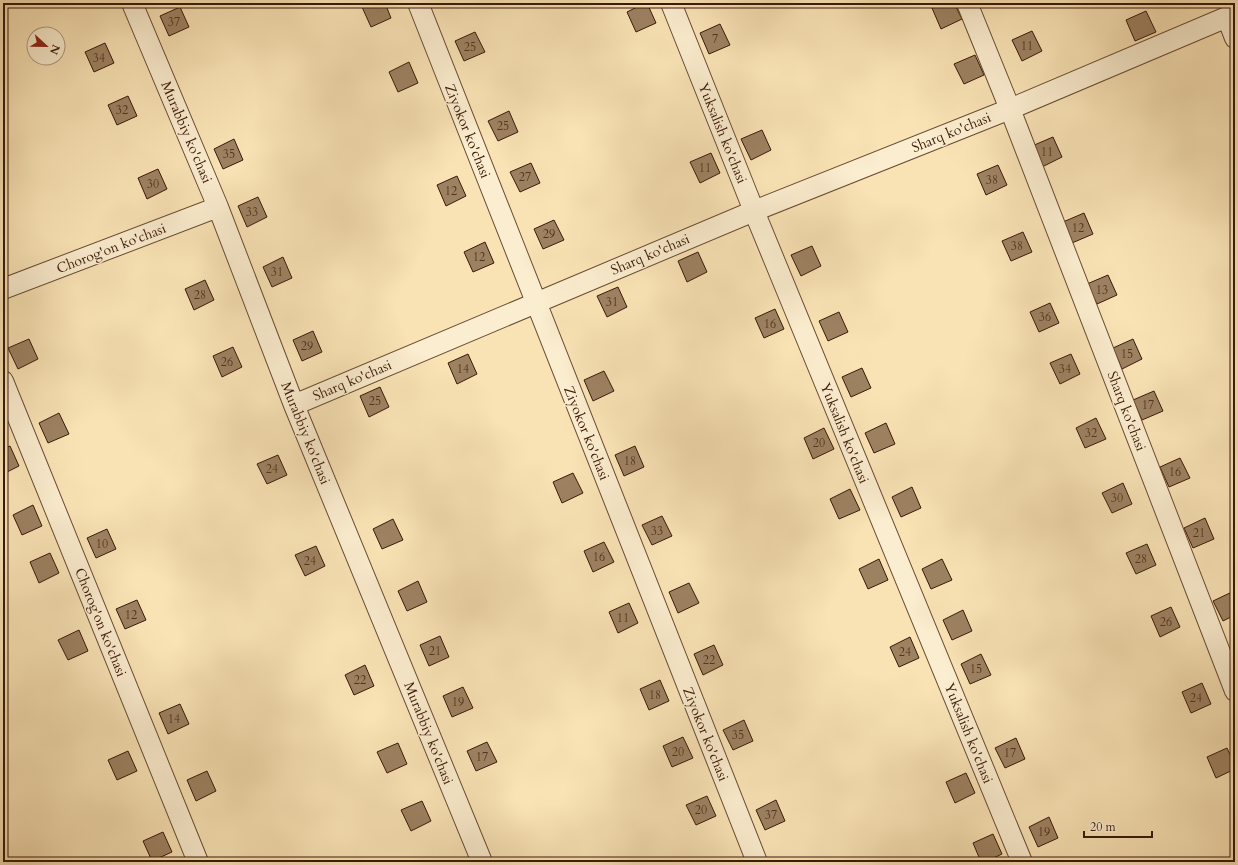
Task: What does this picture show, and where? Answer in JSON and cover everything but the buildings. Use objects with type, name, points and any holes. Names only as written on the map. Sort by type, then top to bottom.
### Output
[{"type":"street","name":"Murabbiy ko'chasi","points":[[132,3],[218,207],[294,405],[482,862]]},
{"type":"street","name":"Ziyokor ko'chasi","points":[[418,3],[757,862]]},
{"type":"street","name":"Yuksalish ko'chasi","points":[[671,3],[754,211],[1022,862]]},
{"type":"street","name":"Sharq ko'chasi","points":[[967,3],[1010,109],[1235,691]]},
{"type":"street","name":"Sharq ko'chasi","points":[[294,405],[754,211],[1010,109],[1227,17],[1235,38]]},
{"type":"street","name":"Chorog'on ko'chasi","points":[[3,289],[218,207]]},
{"type":"street","name":"Chorog'on ko'chasi","points":[[3,381],[198,862]]}]
